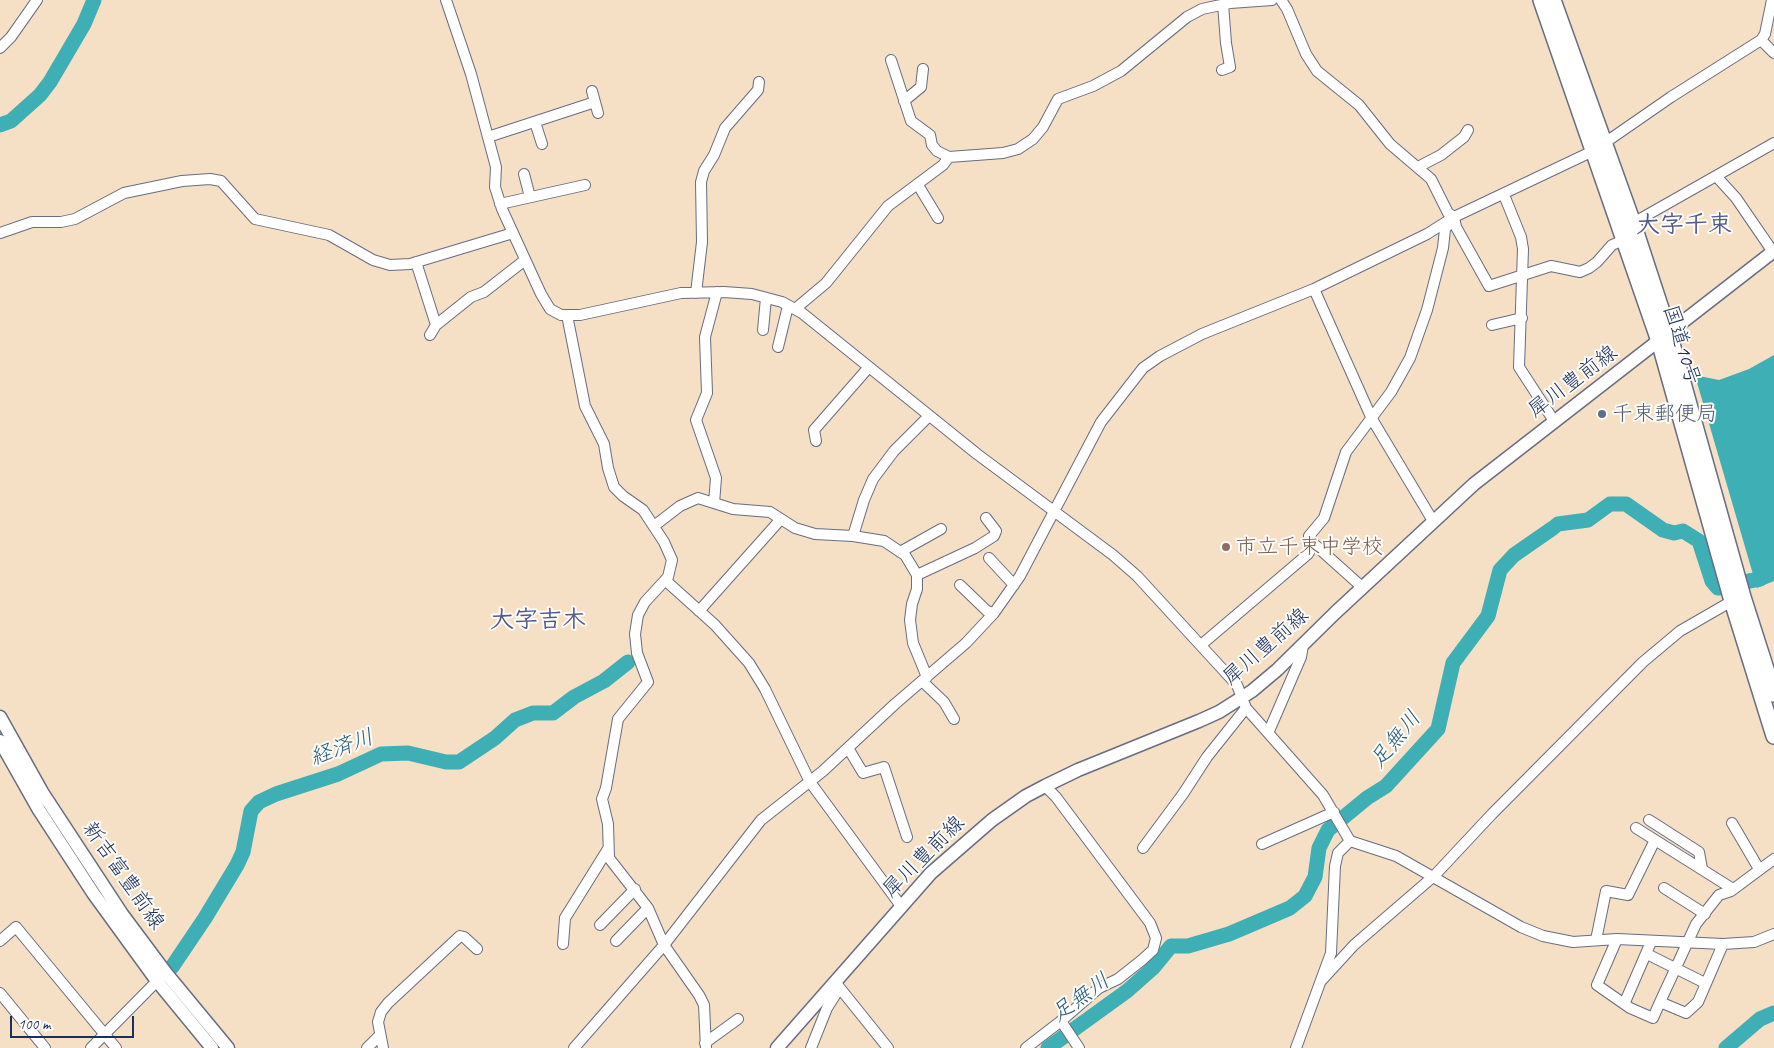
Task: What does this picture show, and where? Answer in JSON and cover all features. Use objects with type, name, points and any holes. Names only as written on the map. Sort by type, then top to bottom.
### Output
[{"type":"highway","name":"国道10号","points":[[1541,0],[1599,148],[1633,223],[1732,601],[1774,736]]},
{"type":"highway","name":"国道10号","points":[[1553,0],[1599,148],[1624,240],[1664,337],[1774,694]]},
{"type":"main road","name":"犀川豊前線","points":[[777,1048],[837,985],[901,906],[931,873],[970,838],[1026,796],[1045,786],[1078,770],[1245,702],[1362,587],[1474,484],[1773,251]]},
{"type":"main road","name":"新吉富豊前線","points":[[0,717],[42,792],[162,977],[228,1048]]},
{"type":"main road","name":"新吉富豊前線","points":[[0,741],[57,838],[162,977],[212,1048]]},
{"type":"street","points":[[0,48],[11,37],[37,0]]},
{"type":"street","points":[[446,0],[471,74],[496,167],[495,187],[500,204],[525,260],[550,309],[561,315],[580,315],[681,293],[717,292],[752,294],[792,307],[929,416],[1052,511],[1113,555],[1137,576],[1237,685],[1245,702],[1334,812],[1350,841],[1396,856],[1521,927],[1543,936],[1573,942],[1617,939],[1723,944],[1754,942],[1774,934]]},
{"type":"street","points":[[891,60],[911,121],[930,135],[932,145],[937,151],[949,157],[1004,153],[1018,149],[1032,139],[1043,127],[1058,99],[1093,86],[1122,71],[1187,17],[1202,9],[1223,4],[1272,0]]},
{"type":"street","points":[[1281,0],[1287,9],[1306,54],[1317,71],[1359,105],[1390,144],[1431,179],[1448,213],[1454,217],[1456,227],[1489,286],[1551,266],[1580,272],[1597,262],[1612,245],[1624,240],[1633,223],[1774,143]]},
{"type":"street","points":[[574,1048],[664,945],[761,820],[810,782],[966,644],[994,613],[1014,585],[1052,511],[1106,414],[1149,362],[1202,334],[1314,289],[1427,234],[1454,217],[1599,148],[1671,97],[1761,40],[1765,34],[1772,0]]},
{"type":"street","points":[[1222,70],[1230,67],[1223,4]]},
{"type":"street","points":[[1761,40],[1774,53]]},
{"type":"street","points":[[904,101],[921,86],[923,69]]},
{"type":"street","points":[[696,293],[702,242],[701,182],[725,128],[758,90],[759,82]]},
{"type":"street","points":[[592,91],[598,113]]},
{"type":"street","points":[[488,137],[595,102]]},
{"type":"street","points":[[535,122],[542,144]]},
{"type":"street","points":[[1418,167],[1441,156],[1464,137],[1468,130]]},
{"type":"street","points":[[778,347],[792,307],[826,283],[888,206],[943,166],[949,157]]},
{"type":"street","points":[[524,174],[530,197]]},
{"type":"street","points":[[1716,176],[1736,198],[1773,251]]},
{"type":"street","points":[[0,233],[32,222],[61,222],[75,219],[124,193],[182,181],[210,179],[221,180],[255,219],[329,235],[373,260],[390,265],[416,262],[513,233]]},
{"type":"street","points":[[500,204],[585,184]]},
{"type":"street","points":[[918,185],[938,218]]},
{"type":"street","points":[[1504,194],[1521,237],[1523,276],[1519,367],[1554,421]]},
{"type":"street","points":[[1362,587],[1314,544],[1309,536],[1324,518],[1346,452],[1391,392],[1410,358],[1427,310],[1443,248],[1445,229],[1454,217]]},
{"type":"street","points":[[430,335],[436,325],[471,297],[484,292],[525,260]]},
{"type":"street","points":[[416,262],[436,325]]},
{"type":"street","points":[[1314,289],[1372,419],[1433,521]]},
{"type":"street","points":[[714,503],[716,478],[696,420],[707,393],[705,337],[717,292]]},
{"type":"street","points":[[763,330],[766,298]]},
{"type":"street","points":[[567,315],[585,406],[604,444],[608,468],[614,487],[643,510],[672,560],[665,580],[646,602],[638,615],[635,634],[637,652],[646,672],[648,682],[618,720],[606,788],[602,799],[608,824],[609,858],[648,908],[664,945],[700,995],[704,1005],[706,1046]]},
{"type":"street","points":[[1492,324],[1522,318]]},
{"type":"street","points":[[816,441],[814,430],[869,367]]},
{"type":"street","points":[[853,536],[864,500],[873,479],[894,451],[929,416]]},
{"type":"street","points":[[654,526],[690,500],[698,498],[733,509],[770,512],[795,528],[815,534],[853,536],[884,541],[900,552],[916,575],[918,589],[912,604],[910,620],[913,642],[925,679],[944,702],[954,719]]},
{"type":"street","points":[[916,575],[975,548],[994,536],[996,531],[986,518]]},
{"type":"street","points":[[699,611],[781,519]]},
{"type":"street","points":[[900,552],[941,528]]},
{"type":"street","points":[[1201,644],[1308,554],[1314,544]]},
{"type":"street","points":[[989,558],[1014,585]]},
{"type":"street","points":[[665,580],[699,611],[749,663],[765,689],[810,782],[901,906]]},
{"type":"street","points":[[960,585],[987,611],[994,613]]},
{"type":"street","points":[[1322,980],[1354,946],[1434,876],[1492,814],[1642,662],[1680,631],[1732,601]]},
{"type":"street","points":[[1268,731],[1301,657],[1303,645]]},
{"type":"street","points":[[1143,848],[1183,794],[1245,702]]},
{"type":"street","points":[[848,748],[863,773],[884,767],[906,836]]},
{"type":"street","points":[[1026,1048],[1061,1022],[1099,988],[1118,978],[1142,960],[1153,950],[1156,938],[1150,923],[1056,797],[1045,786]]},
{"type":"street","points":[[1262,844],[1334,812]]},
{"type":"street","points":[[1649,820],[1699,852],[1702,870]]},
{"type":"street","points":[[1732,823],[1759,869]]},
{"type":"street","points":[[1636,828],[1734,889]]},
{"type":"street","points":[[1596,940],[1606,891],[1628,895],[1655,840]]},
{"type":"street","points":[[1296,1048],[1331,953],[1335,866],[1338,853],[1350,841]]},
{"type":"street","points":[[563,944],[565,918],[608,849]]},
{"type":"street","points":[[1617,939],[1597,985],[1625,1002],[1630,1008],[1653,1018],[1696,924],[1719,895],[1734,889],[1774,859]]},
{"type":"street","points":[[1664,888],[1704,914]]},
{"type":"street","points":[[600,925],[635,889]]},
{"type":"street","points":[[616,941],[648,908]]},
{"type":"street","points":[[0,941],[16,927],[116,1048]]},
{"type":"street","points":[[383,1048],[379,1036],[378,1022],[383,1008],[452,941],[462,936],[477,949]]},
{"type":"street","points":[[1625,1002],[1651,942]]},
{"type":"street","points":[[1660,1002],[1686,1013],[1698,1002],[1723,944]]},
{"type":"street","points":[[1647,954],[1705,983]]},
{"type":"street","points":[[91,1048],[162,977]]},
{"type":"street","points":[[810,1048],[837,985],[888,1048]]},
{"type":"street","points":[[0,993],[45,1048]]},
{"type":"street","points":[[706,1046],[738,1019]]},
{"type":"street","points":[[1061,1022],[1080,1048]]},
{"type":"street","points":[[367,1048],[379,1036]]},
{"type":"water","points":[[1774,355],[1774,581],[1757,588],[1696,379],[1699,376],[1719,380],[1749,369]]},
{"type":"waterway","points":[[0,125],[11,121],[40,95],[50,82],[84,24],[94,0]]},
{"type":"waterway","name":"足無川","points":[[1048,1048],[1127,991],[1153,968],[1171,946],[1188,946],[1229,934],[1290,908],[1305,896],[1315,877],[1319,848],[1328,830],[1367,798],[1386,786],[1438,729],[1453,663],[1488,616],[1500,570],[1514,555],[1558,524],[1588,520],[1610,504],[1626,504],[1663,530],[1674,533],[1683,531],[1699,541],[1712,581],[1720,588]]},
{"type":"waterway","name":"足無川","points":[[1749,581],[1760,579],[1774,541]]},
{"type":"waterway","name":"経済川","points":[[172,967],[237,865],[243,852],[251,811],[259,802],[276,794],[338,774],[381,754],[408,753],[446,762],[459,762],[495,738],[515,720],[533,713],[553,713],[574,697],[604,681],[628,662]]},
{"type":"waterway","points":[[1726,1048],[1760,1019],[1774,1013]]},
{"type":"place","name":"千束郵便局","points":[[1602,414]]},
{"type":"place","name":"市立千束中学校","points":[[1226,547]]},
{"type":"district","name":"大字千束","points":[[1684,226]]},
{"type":"district","name":"大字吉木","points":[[538,621]]}]
